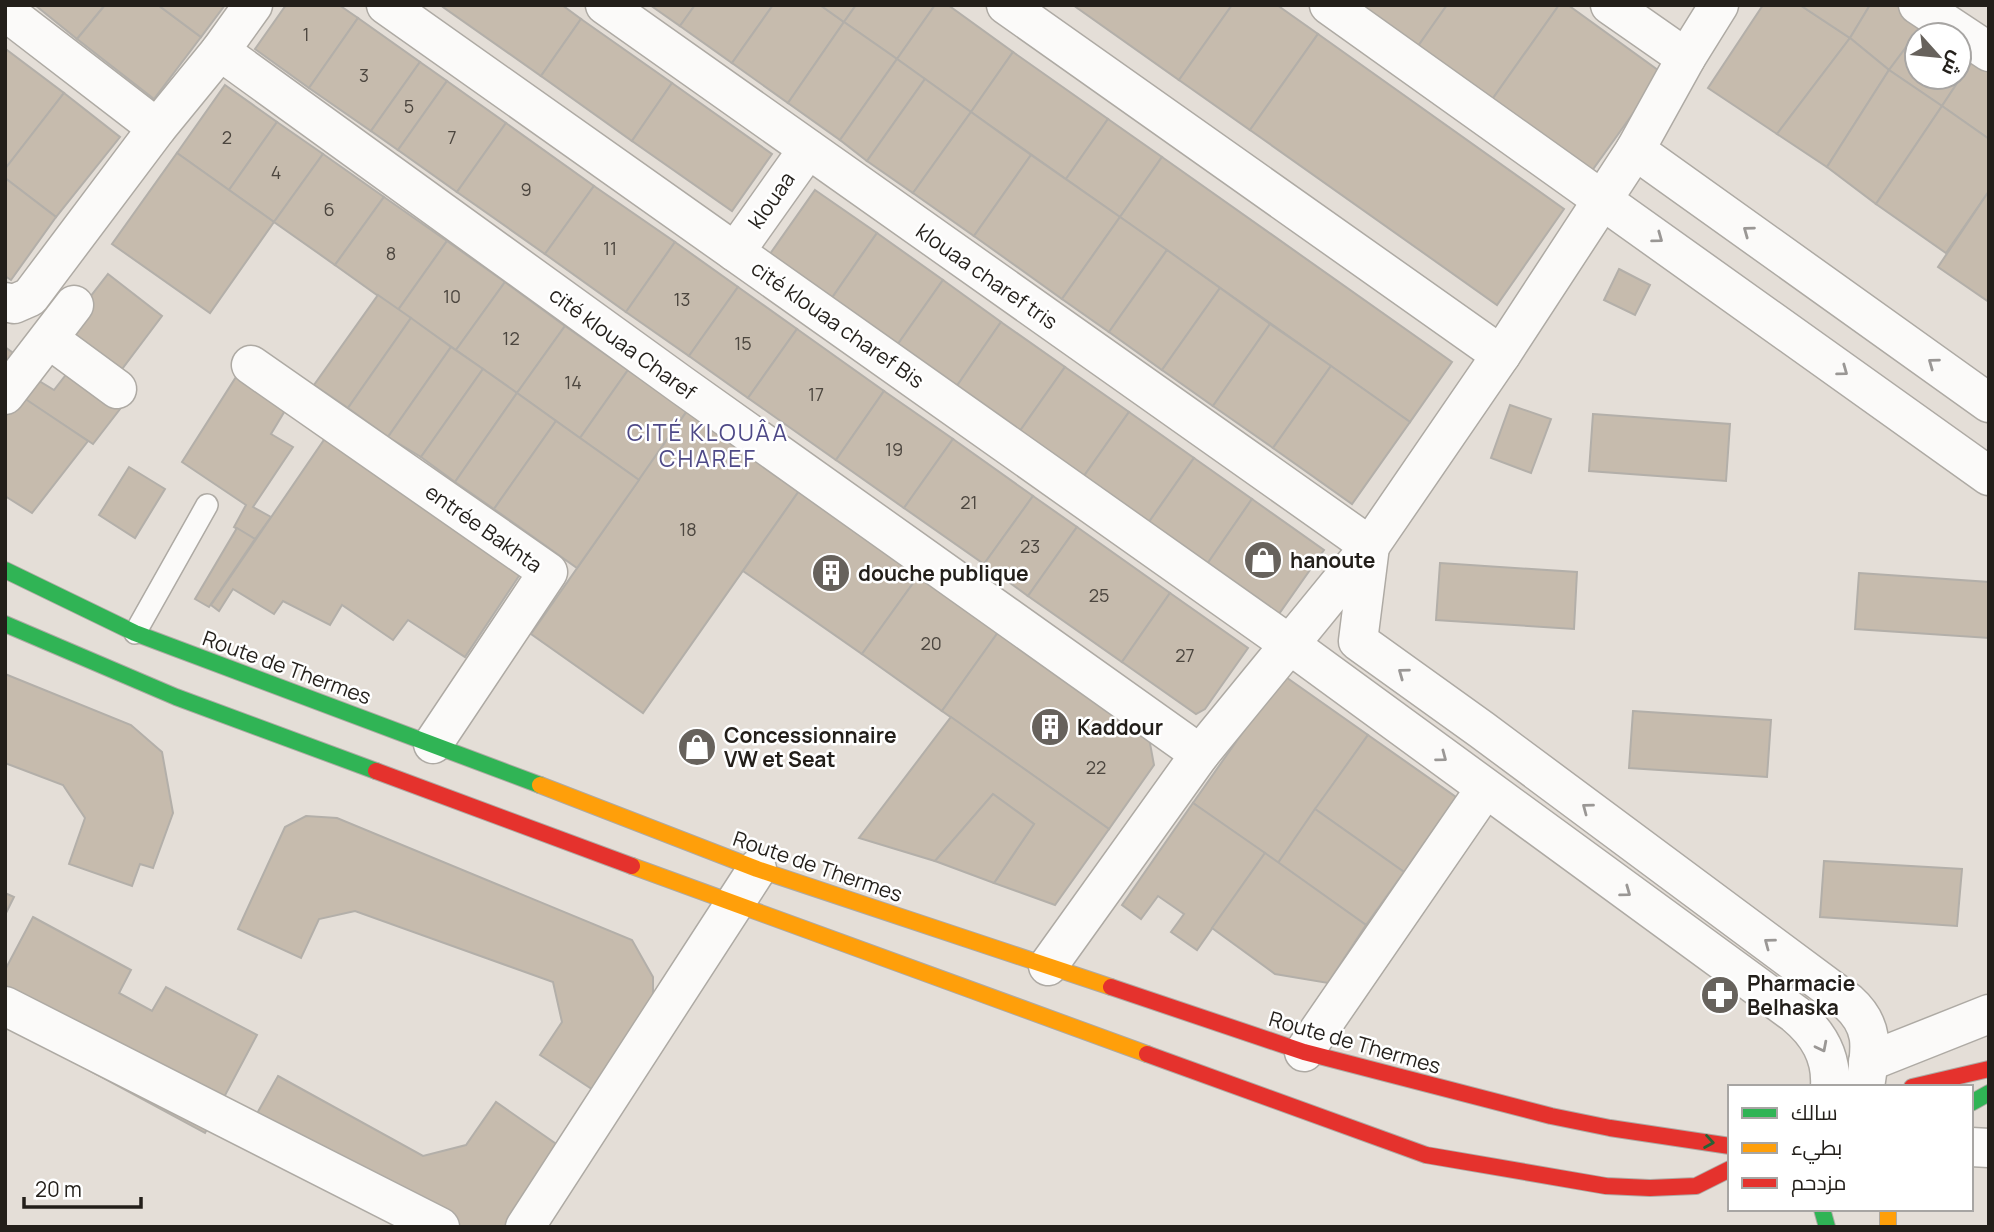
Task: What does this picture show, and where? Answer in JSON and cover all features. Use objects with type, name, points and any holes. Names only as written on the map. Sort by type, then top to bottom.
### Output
[{"type":"main road","name":"Route de Thermes","points":[[5,570],[135,633],[757,869],[1048,967],[1304,1052],[1551,1116],[1728,1146]]},
{"type":"main road","points":[[5,624],[176,697],[1426,1155],[1606,1186],[1696,1186],[1728,1170]]},
{"type":"main road","points":[[1921,1085],[1989,1069]]},
{"type":"main road","points":[[1973,1102],[1989,1093]]},
{"type":"main road","name":"Route de Thermes","points":[[1640,1132],[1698,1126]]},
{"type":"street","points":[[5,302],[14,304],[30,297],[253,5]]},
{"type":"street","name":"cité klouaa charef Bis","points":[[386,5],[1289,644],[1809,1026],[1827,1057],[1830,1085]]},
{"type":"street","name":"klouaa charef tris","points":[[605,5],[1370,546]]},
{"type":"street","points":[[1006,5],[1501,355]]},
{"type":"street","points":[[1329,5],[1989,476]]},
{"type":"street","points":[[1610,5],[1685,58]]},
{"type":"street","points":[[1048,967],[1200,754],[1370,546],[1501,355],[1634,150],[1685,58],[1719,5]]},
{"type":"street","points":[[1918,5],[1989,52]]},
{"type":"street","points":[[5,10],[157,128]]},
{"type":"street","name":"cité klouaa Charef","points":[[220,51],[694,394],[1200,754]]},
{"type":"street","name":"klouaa","points":[[735,252],[808,149]]},
{"type":"street","points":[[1634,150],[1989,403]]},
{"type":"street","points":[[5,395],[74,305]]},
{"type":"street","points":[[49,339],[117,389]]},
{"type":"street","name":"entrée Bakhta","points":[[251,365],[548,572],[433,744]]},
{"type":"street","points":[[1370,546],[1358,641],[1848,1002],[1865,1021],[1869,1035],[1867,1074],[1989,1014]]},
{"type":"street","points":[[1304,1052],[1485,789]]},
{"type":"street","points":[[526,1227],[757,869]]},
{"type":"street","points":[[5,1006],[440,1227]]},
{"type":"lane","points":[[135,633],[207,505]]},
{"type":"building","points":[[35,5],[105,5],[77,39]]},
{"type":"building","points":[[105,5],[158,5],[201,37],[154,99],[77,39]]},
{"type":"building","points":[[158,5],[225,5],[201,37]]},
{"type":"building","points":[[286,5],[339,5],[358,18],[309,88],[255,49]]},
{"type":"building","points":[[562,5],[581,19],[541,76],[443,7]]},
{"type":"building","points":[[650,5],[695,5],[680,26]]},
{"type":"building","points":[[695,5],[773,5],[732,63],[680,26]]},
{"type":"building","points":[[773,5],[820,5],[844,22],[788,103],[732,63]]},
{"type":"building","points":[[820,5],[856,5],[844,22]]},
{"type":"building","points":[[856,5],[935,5],[897,59],[844,22]]},
{"type":"building","points":[[935,5],[948,5],[1013,52],[971,112],[897,59]]},
{"type":"building","points":[[1073,5],[1232,5],[1179,80]]},
{"type":"building","points":[[1232,5],[1277,5],[1318,34],[1250,130],[1179,80]]},
{"type":"building","points":[[1355,5],[1447,5],[1416,49]]},
{"type":"building","points":[[1447,5],[1559,5],[1491,101],[1416,49]]},
{"type":"building","points":[[1559,5],[1568,5],[1662,73],[1591,172],[1491,101]]},
{"type":"building","points":[[1763,5],[1800,5],[1850,38],[1777,134],[1708,88]]},
{"type":"building","points":[[1800,5],[1870,5],[1850,38]]},
{"type":"building","points":[[1870,5],[1897,5],[1923,21],[1903,21],[1903,51],[1889,70],[1850,38]]},
{"type":"building","points":[[358,18],[420,62],[371,131],[309,88]]},
{"type":"building","points":[[581,19],[672,83],[632,141],[541,76]]},
{"type":"building","points":[[844,22],[897,59],[840,140],[788,103]]},
{"type":"building","points":[[1318,34],[1564,209],[1497,305],[1250,130]]},
{"type":"building","points":[[1850,38],[1889,70],[1827,167],[1777,134]]},
{"type":"building","points":[[7,50],[64,93],[5,169],[5,53]]},
{"type":"building","points":[[1903,51],[1903,80],[1889,70]]},
{"type":"building","points":[[1013,52],[1108,119],[1066,179],[971,112]]},
{"type":"building","points":[[1975,56],[1989,65],[1989,139],[1942,106],[1952,91],[1973,91]]},
{"type":"building","points":[[897,59],[925,79],[867,161],[840,140]]},
{"type":"building","points":[[420,62],[447,81],[398,150],[371,131]]},
{"type":"building","points":[[1889,70],[1903,80],[1903,91],[1920,91],[1942,106],[1876,204],[1827,167]]},
{"type":"building","points":[[925,79],[971,112],[913,193],[867,161]]},
{"type":"building","points":[[447,81],[506,123],[457,192],[398,150]]},
{"type":"building","points":[[672,83],[772,154],[732,211],[632,141]]},
{"type":"building","points":[[225,85],[277,122],[229,190],[177,153]]},
{"type":"building","points":[[1920,91],[1952,91],[1942,106]]},
{"type":"building","points":[[64,93],[120,137],[56,217],[5,178],[5,169]]},
{"type":"building","points":[[1942,106],[1989,139],[1989,191],[1946,253],[1876,204]]},
{"type":"building","points":[[971,112],[1031,155],[974,236],[913,193]]},
{"type":"building","points":[[1108,119],[1162,157],[1120,217],[1066,179]]},
{"type":"building","points":[[277,122],[323,154],[274,222],[229,190]]},
{"type":"building","points":[[506,123],[594,186],[545,254],[457,192]]},
{"type":"building","points":[[177,153],[274,222],[210,313],[112,244]]},
{"type":"building","points":[[323,154],[384,197],[335,265],[274,222]]},
{"type":"building","points":[[1031,155],[1120,217],[1062,299],[974,236]]},
{"type":"building","points":[[1162,157],[1452,362],[1410,422],[1120,217]]},
{"type":"building","points":[[5,178],[56,217],[11,280],[5,276]]},
{"type":"building","points":[[594,186],[675,242],[626,312],[545,254]]},
{"type":"building","points":[[815,190],[877,233],[827,305],[765,261]]},
{"type":"building","points":[[1989,191],[1989,302],[1938,267]]},
{"type":"building","points":[[384,197],[447,241],[398,310],[335,265]]},
{"type":"building","points":[[1120,217],[1167,250],[1109,332],[1062,299]]},
{"type":"building","points":[[877,233],[943,280],[893,351],[827,305]]},
{"type":"building","points":[[447,241],[505,282],[456,350],[398,310]]},
{"type":"building","points":[[675,242],[738,287],[689,356],[626,312]]},
{"type":"building","points":[[1167,250],[1220,288],[1162,370],[1109,332]]},
{"type":"building","points":[[1619,269],[1650,285],[1635,315],[1604,300]]},
{"type":"building","points":[[108,274],[162,316],[110,385],[55,342]]},
{"type":"building","points":[[943,280],[1001,322],[952,393],[893,351]]},
{"type":"building","points":[[505,282],[565,326],[517,393],[456,350]]},
{"type":"building","points":[[738,287],[797,329],[748,398],[689,356]]},
{"type":"building","points":[[1220,288],[1270,324],[1213,406],[1162,370]]},
{"type":"building","points":[[378,295],[411,318],[348,408],[314,385]]},
{"type":"building","points":[[411,318],[451,347],[388,437],[348,408]]},
{"type":"building","points":[[1001,322],[1065,367],[1015,438],[952,393]]},
{"type":"building","points":[[1270,324],[1331,366],[1273,448],[1213,406]]},
{"type":"building","points":[[565,326],[628,370],[580,438],[517,393]]},
{"type":"building","points":[[797,329],[884,391],[836,460],[748,398]]},
{"type":"building","points":[[5,347],[23,360],[5,384]]},
{"type":"building","points":[[451,347],[483,369],[421,457],[388,437]]},
{"type":"building","points":[[75,363],[127,400],[93,444],[18,395],[31,376],[54,390]]},
{"type":"building","points":[[1331,366],[1410,422],[1352,504],[1273,448]]},
{"type":"building","points":[[1065,367],[1129,412],[1079,483],[1015,438]]},
{"type":"building","points":[[483,369],[517,393],[455,482],[421,457]]},
{"type":"building","points":[[628,370],[687,411],[639,480],[580,438]]},
{"type":"building","points":[[236,377],[286,409],[271,434],[293,447],[253,507],[271,517],[255,539],[234,527],[246,505],[182,462]]},
{"type":"building","points":[[884,391],[953,439],[904,508],[836,460]]},
{"type":"building","points":[[15,392],[88,441],[32,513],[5,496],[5,405]]},
{"type":"building","points":[[517,393],[556,421],[494,509],[455,482]]},
{"type":"building","points":[[1510,405],[1551,419],[1531,473],[1491,458]]},
{"type":"building","points":[[687,411],[799,491],[643,713],[531,634]]},
{"type":"building","points":[[1129,412],[1194,458],[1144,529],[1079,483]]},
{"type":"building","points":[[1593,414],[1730,424],[1726,481],[1589,471]]},
{"type":"building","points":[[556,421],[639,480],[577,568],[494,509]]},
{"type":"building","points":[[328,434],[521,573],[465,657],[408,620],[393,640],[342,605],[330,625],[283,601],[274,614],[233,589],[219,611],[211,605]]},
{"type":"building","points":[[953,439],[1033,496],[984,564],[904,508]]},
{"type":"building","points":[[1194,458],[1252,499],[1203,570],[1144,529]]},
{"type":"building","points":[[129,467],[165,489],[135,538],[99,515]]},
{"type":"building","name":"douche publique","points":[[799,491],[919,575],[862,654],[743,571]]},
{"type":"building","points":[[1033,496],[1077,527],[1028,596],[984,564]]},
{"type":"building","name":"hanoute","points":[[1252,499],[1324,550],[1274,621],[1203,570]]},
{"type":"building","points":[[1077,527],[1170,593],[1122,662],[1028,596]]},
{"type":"building","points":[[237,528],[255,539],[209,607],[195,599]]},
{"type":"building","points":[[1440,563],[1577,572],[1574,629],[1436,620]]},
{"type":"building","points":[[1859,573],[1989,582],[1989,638],[1855,629]]},
{"type":"building","points":[[919,575],[999,631],[942,711],[862,654]]},
{"type":"building","points":[[1170,593],[1248,648],[1205,709],[1196,714],[1122,662]]},
{"type":"building","name":"Kaddour","points":[[999,631],[1149,738],[1154,765],[1109,829],[942,711]]},
{"type":"building","points":[[5,674],[131,725],[162,752],[173,813],[153,868],[140,864],[132,886],[69,864],[85,818],[63,785],[5,763]]},
{"type":"building","points":[[1283,675],[1368,735],[1278,863],[1193,803]]},
{"type":"building","points":[[1633,711],[1771,720],[1767,777],[1629,768]]},
{"type":"building","points":[[951,717],[1109,829],[1055,905],[994,883],[1034,824],[993,794],[935,861],[859,838]]},
{"type":"building","points":[[1368,735],[1456,797],[1404,872],[1315,809]]},
{"type":"building","points":[[993,794],[1034,824],[994,883],[935,861]]},
{"type":"building","points":[[1193,803],[1265,853],[1197,950],[1171,932],[1184,914],[1158,896],[1141,919],[1122,905]]},
{"type":"building","points":[[1315,809],[1404,872],[1366,925],[1278,863]]},
{"type":"building","points":[[306,816],[337,818],[632,940],[653,977],[653,1003],[604,1097],[540,1055],[562,1022],[553,982],[355,911],[319,919],[301,958],[238,929],[285,827]]},
{"type":"building","points":[[1265,853],[1366,925],[1328,983],[1275,974],[1212,928]]},
{"type":"building","points":[[1824,861],[1962,869],[1957,926],[1820,917]]},
{"type":"building","points":[[5,893],[14,897],[5,915]]},
{"type":"building","points":[[33,917],[131,970],[119,993],[152,1011],[166,987],[257,1035],[205,1133],[5,1025],[5,970]]},
{"type":"building","points":[[278,1076],[423,1156],[466,1145],[496,1102],[562,1148],[507,1227],[413,1227],[245,1135]]},
{"type":"traffic: fast","points":[[5,570],[135,633],[540,785]]},
{"type":"traffic: fast","points":[[5,624],[176,697],[376,771]]},
{"type":"traffic: fast","points":[[1973,1102],[1989,1093]]},
{"type":"traffic: fast","points":[[1823,1211],[1827,1227]]},
{"type":"traffic: slow","points":[[540,785],[757,869],[1111,987]]},
{"type":"traffic: slow","points":[[632,866],[1147,1054]]},
{"type":"traffic: slow","points":[[1888,1211],[1888,1227]]},
{"type":"traffic: jam","points":[[376,771],[632,866]]},
{"type":"traffic: jam","points":[[1111,987],[1304,1052],[1551,1116],[1728,1146]]},
{"type":"traffic: jam","points":[[1147,1054],[1426,1155],[1606,1186],[1696,1186],[1728,1170]]},
{"type":"traffic: jam","points":[[1921,1085],[1989,1069]]},
{"type":"place","name":"hanoute","points":[[1263,560]]},
{"type":"place","name":"douche publique","points":[[831,573]]},
{"type":"place","name":"Kaddour","points":[[1050,727]]},
{"type":"place","name":"Concessionnaire VW et Seat","points":[[697,747]]},
{"type":"place","name":"Pharmacie Belhaska","points":[[1720,995]]},
{"type":"district","name":"CITÉ KLOUÂA CHAREF","points":[[708,445]]}]
